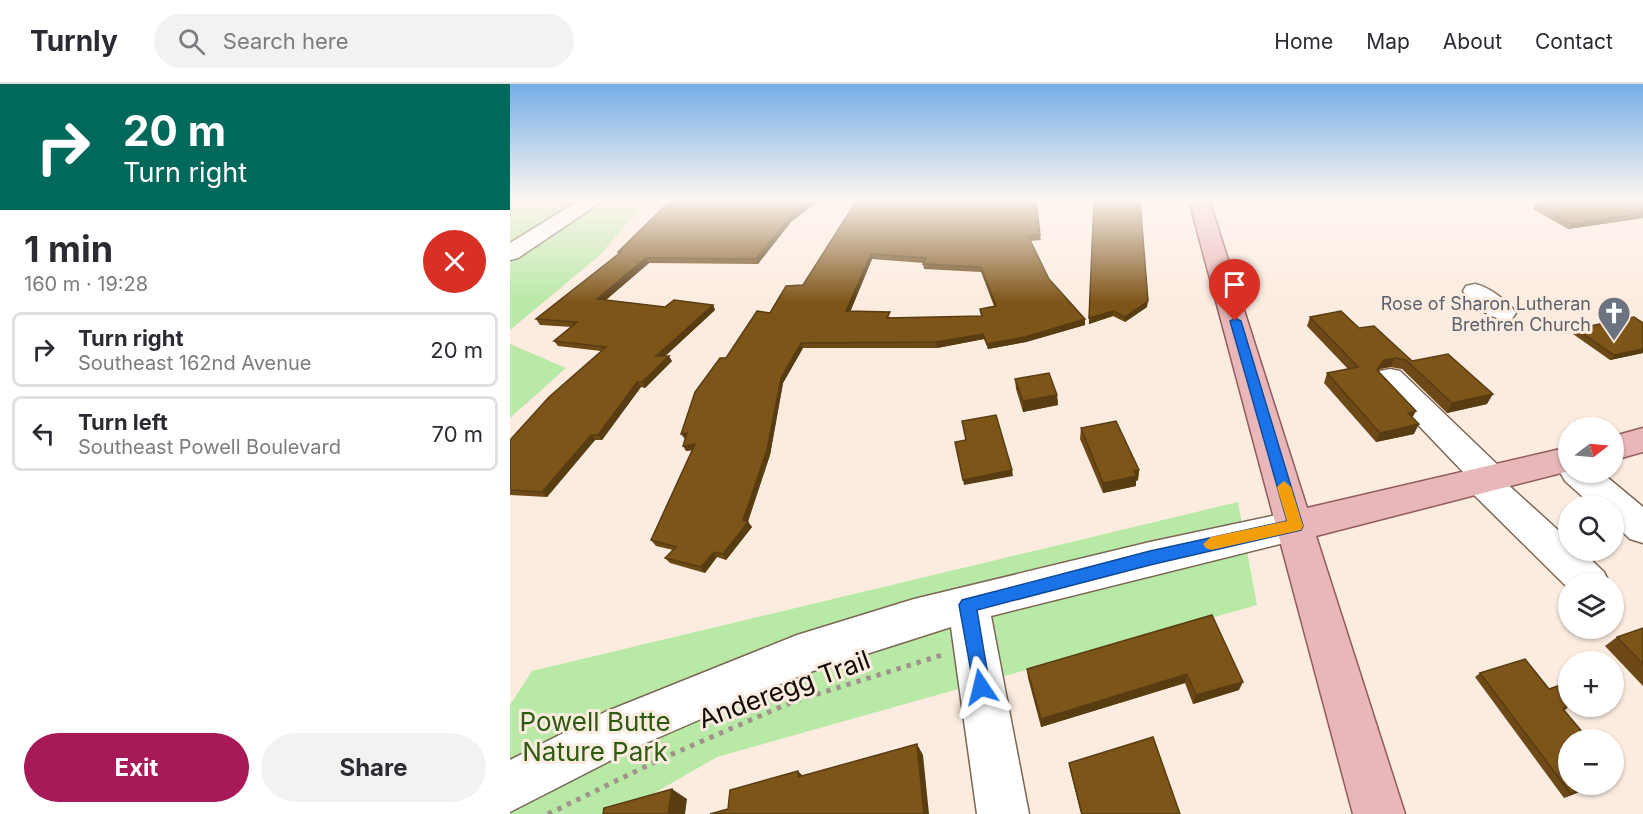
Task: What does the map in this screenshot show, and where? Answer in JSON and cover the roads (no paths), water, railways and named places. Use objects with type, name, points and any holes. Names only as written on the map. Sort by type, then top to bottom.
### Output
[{"type":"main road","points":[[1209,234],[1379,814]]},
{"type":"main road","points":[[1624,445],[1643,440]]},
{"type":"main road","points":[[1295,526],[1485,479],[1558,466]]},
{"type":"street","points":[[510,253],[540,234]]},
{"type":"street","points":[[1475,291],[1503,313]]},
{"type":"street","points":[[1390,378],[1485,479],[1579,573]]},
{"type":"street","points":[[1592,483],[1643,528]]},
{"type":"street","points":[[510,787],[622,729],[797,656],[914,618],[971,625],[1150,558],[1295,526]]},
{"type":"street","points":[[971,625],[1003,814]]},
{"type":"place","name":"Rose of Sharon Lutheran Brethren Church","points":[[1614,342]]},
{"type":"park label","name":"Powell Butte Nature Park","points":[[595,736]]}]
